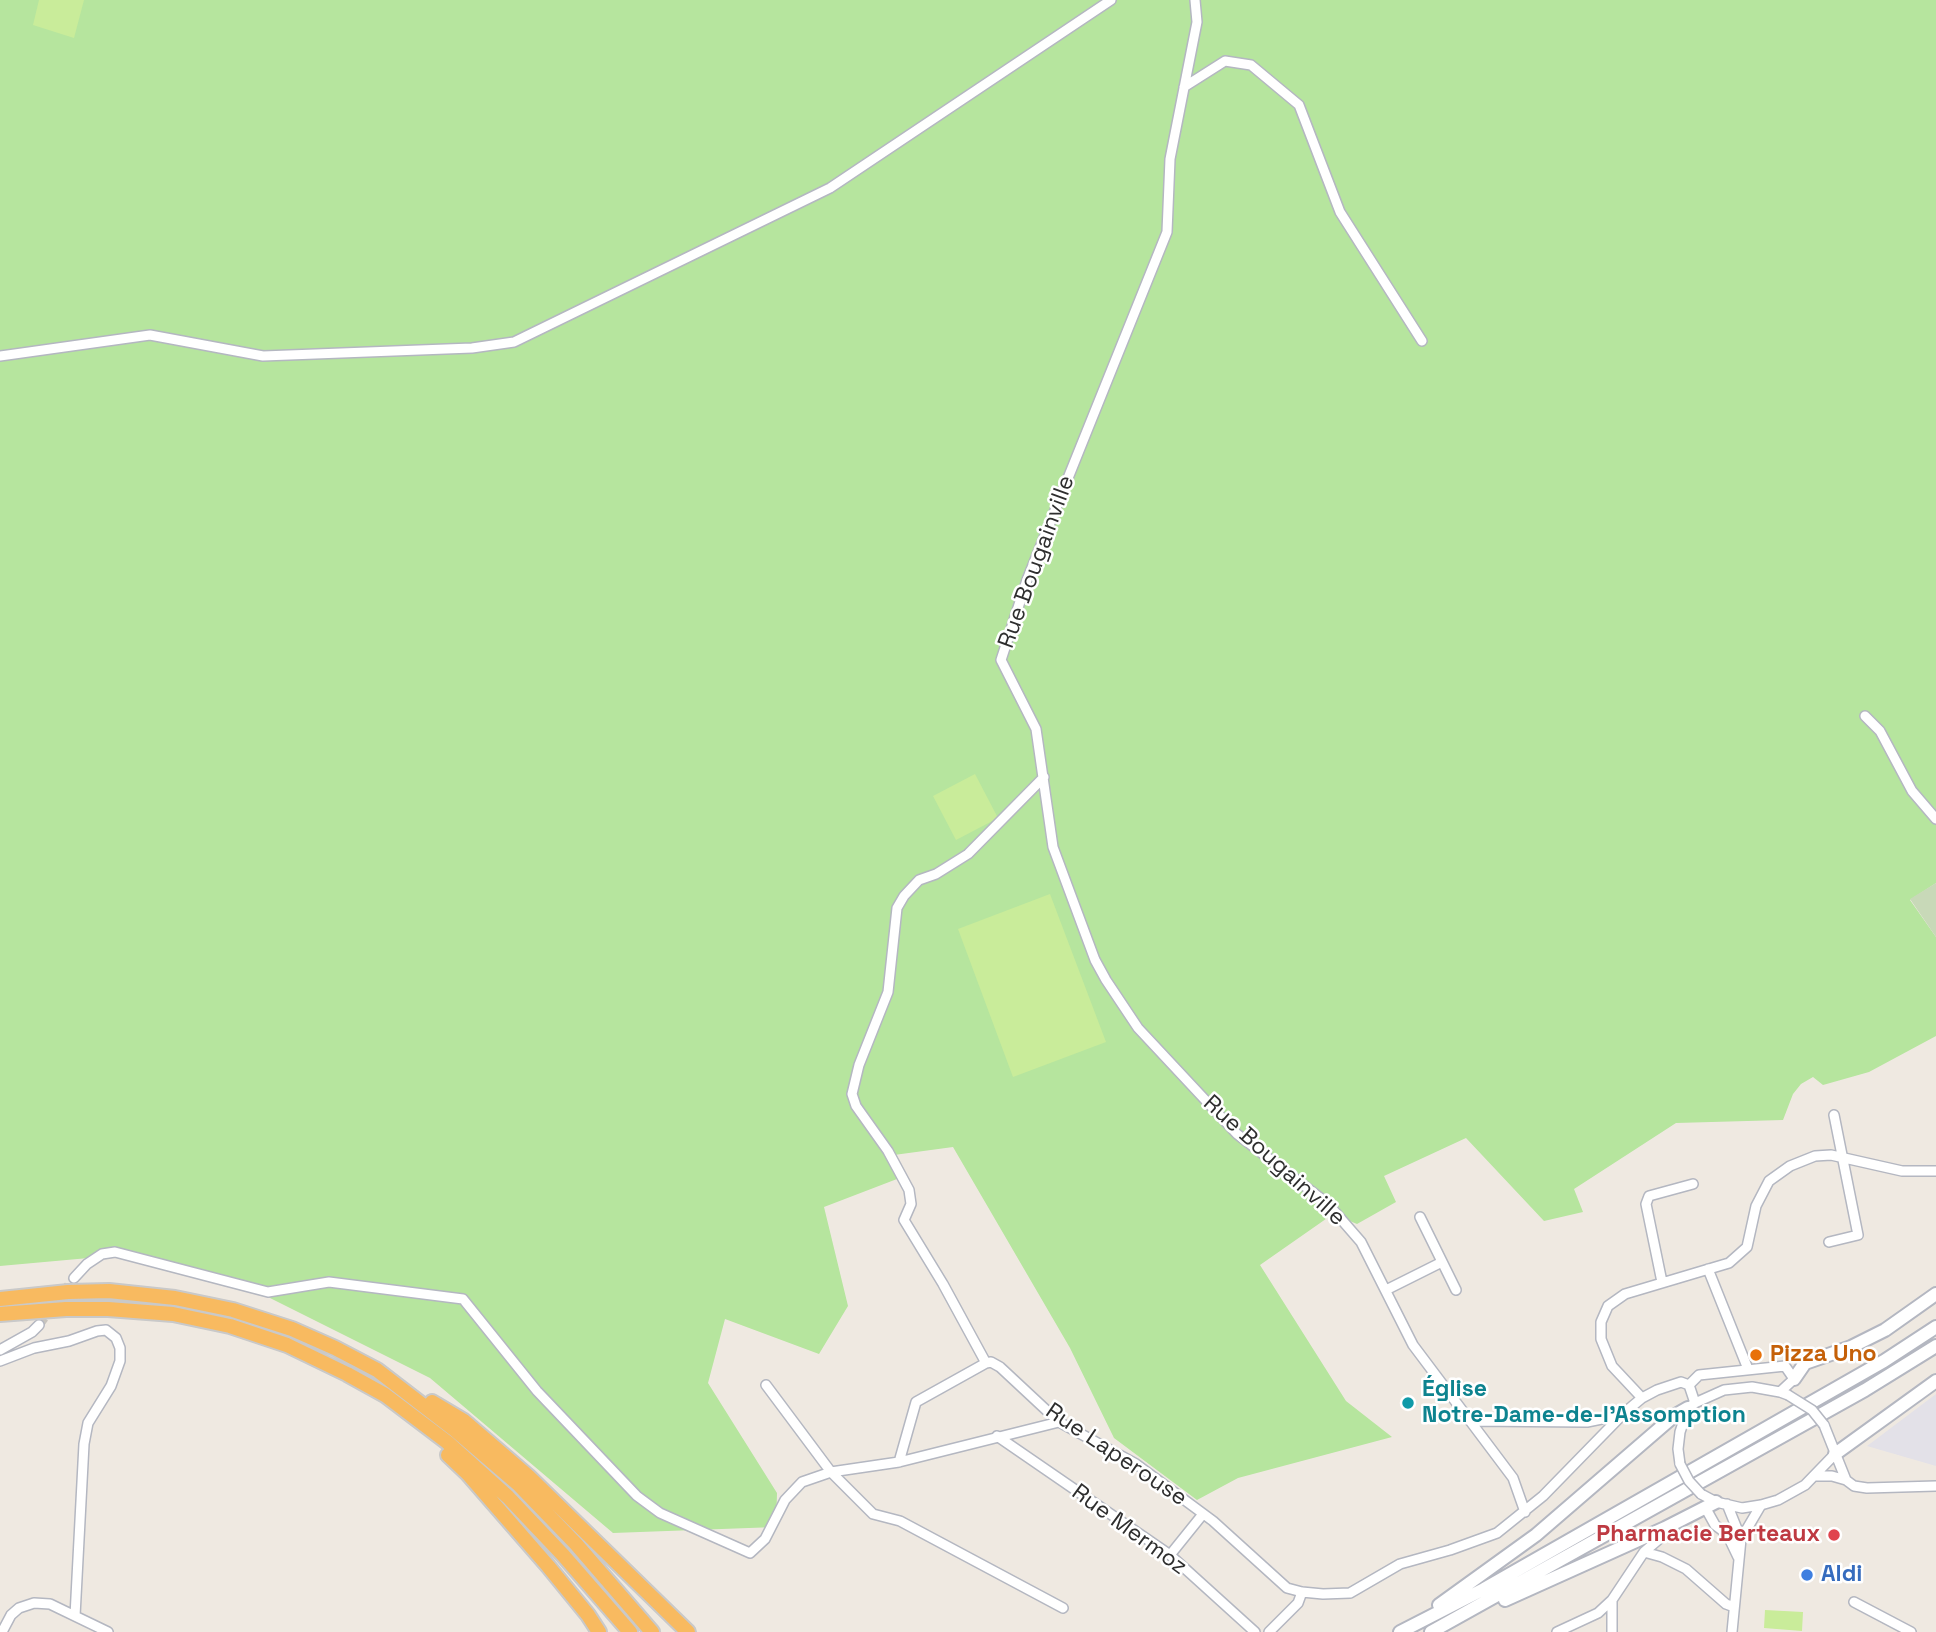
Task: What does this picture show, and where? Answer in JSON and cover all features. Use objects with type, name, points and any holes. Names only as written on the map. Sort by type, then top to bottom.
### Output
[{"type":"highway","points":[[0,1298],[109,1291],[175,1298],[233,1310],[292,1329],[335,1348],[464,1421],[588,1533],[688,1632]]},
{"type":"highway","points":[[0,1314],[66,1309],[173,1314],[230,1326],[304,1353],[348,1374],[384,1395],[447,1442],[508,1496],[629,1632]]},
{"type":"highway","points":[[304,1353],[388,1406],[444,1451],[468,1474],[548,1566],[589,1615],[599,1632]]},
{"type":"highway","points":[[377,1370],[455,1430],[518,1484],[576,1544],[652,1632]]},
{"type":"main road","points":[[1794,1379],[1805,1363],[1885,1329],[1936,1294]]},
{"type":"main road","points":[[1403,1630],[1484,1589],[1884,1361],[1936,1327]]},
{"type":"main road","points":[[1433,1632],[1865,1390],[1936,1346]]},
{"type":"main road","points":[[1835,1454],[1936,1381]]},
{"type":"main road","points":[[1403,1630],[1536,1535],[1674,1416],[1691,1405]]},
{"type":"main road","points":[[1433,1632],[1681,1520],[1712,1502]]},
{"type":"street","points":[[0,356],[150,335],[263,356],[289,357],[472,348],[514,342],[830,188],[1111,0]]},
{"type":"street","name":"Rue Bougainville","points":[[1195,0],[1197,22],[1170,159],[1167,232],[1027,580],[1001,660],[1036,729],[1053,847],[1096,960],[1119,1001],[1138,1028],[1237,1134],[1337,1213],[1361,1242],[1413,1345],[1513,1478],[1525,1512]]},
{"type":"street","points":[[1184,87],[1225,61],[1251,65],[1299,105],[1340,212],[1422,341]]},
{"type":"street","points":[[1866,716],[1880,731],[1912,791],[1936,819]]},
{"type":"street","name":"Rue Laperouse","points":[[1044,777],[968,854],[936,874],[919,880],[904,895],[897,908],[888,992],[859,1065],[852,1094],[856,1106],[888,1151],[912,1197],[904,1220],[986,1363],[991,1362],[1000,1367],[1059,1422],[1136,1464],[1203,1514],[1287,1588],[1302,1592]]},
{"type":"street","points":[[1829,1242],[1858,1235],[1834,1115]]},
{"type":"street","points":[[1642,1398],[1612,1366],[1601,1339],[1601,1322],[1608,1306],[1625,1294],[1729,1263],[1747,1247],[1756,1206],[1769,1181],[1790,1166],[1815,1156],[1843,1158],[1902,1171],[1936,1171]]},
{"type":"street","points":[[1662,1282],[1646,1205],[1649,1196],[1693,1184]]},
{"type":"street","points":[[1420,1217],[1456,1290]]},
{"type":"street","points":[[74,1278],[87,1264],[102,1254],[115,1252],[268,1292],[329,1282],[463,1299],[537,1391],[637,1496],[660,1513],[750,1553],[765,1539],[785,1500],[802,1482],[831,1472],[899,1462],[1059,1422]]},
{"type":"street","points":[[1386,1290],[1442,1262]]},
{"type":"street","points":[[1708,1269],[1748,1369]]},
{"type":"street","points":[[0,1350],[32,1332],[38,1325]]},
{"type":"street","points":[[0,1361],[34,1348],[106,1330],[116,1338],[120,1348],[120,1361],[111,1386],[88,1423],[84,1444],[75,1616]]},
{"type":"street","points":[[899,1462],[916,1402],[986,1363]]},
{"type":"street","points":[[1269,1632],[1298,1603],[1302,1592],[1350,1593],[1400,1564],[1486,1538],[1525,1512],[1642,1398],[1664,1387],[1685,1384],[1699,1375],[1785,1366],[1794,1379],[1784,1394]]},
{"type":"street","points":[[1685,1384],[1691,1405],[1680,1432],[1678,1449],[1681,1464],[1689,1481],[1712,1502],[1741,1539]]},
{"type":"street","points":[[766,1385],[831,1472],[873,1514],[900,1521],[1063,1608]]},
{"type":"street","points":[[1691,1405],[1724,1390],[1752,1387],[1784,1394],[1812,1410],[1824,1425],[1846,1480]]},
{"type":"street","points":[[1470,1421],[1587,1422],[1623,1415]]},
{"type":"street","name":"Rue Mermoz","points":[[997,1436],[1170,1555],[1255,1632]]},
{"type":"street","points":[[1712,1502],[1742,1508],[1761,1505],[1793,1493],[1815,1476],[1835,1454]]},
{"type":"street","points":[[1815,1476],[1824,1475],[1846,1480],[1854,1486],[1867,1488],[1936,1486]]},
{"type":"street","points":[[1712,1502],[1715,1525],[1727,1534],[1739,1559]]},
{"type":"street","points":[[1735,1630],[1730,1606],[1741,1539],[1761,1505]]},
{"type":"street","points":[[1170,1555],[1203,1514]]},
{"type":"street","points":[[1557,1632],[1598,1613],[1612,1600],[1644,1552],[1681,1520]]},
{"type":"street","points":[[1644,1552],[1662,1557],[1686,1569],[1730,1606]]},
{"type":"street","points":[[1612,1600],[1612,1632]]},
{"type":"street","points":[[1854,1602],[1911,1632]]},
{"type":"street","points":[[2,1632],[11,1615],[19,1608],[34,1603],[50,1604],[108,1632]]},
{"type":"shaded area","points":[[1936,1394],[1936,1466],[1867,1446]]},
{"type":"green space","points":[[0,0],[1936,0],[1936,883],[1910,900],[1936,937],[1936,1036],[1869,1072],[1823,1085],[1813,1077],[1801,1084],[1793,1094],[1783,1120],[1676,1123],[1574,1189],[1583,1212],[1544,1221],[1466,1138],[1384,1176],[1396,1202],[1357,1224],[1333,1214],[1260,1265],[1346,1401],[1392,1437],[1238,1478],[1197,1500],[1114,1438],[1070,1348],[953,1147],[894,1155],[897,1179],[824,1207],[848,1306],[819,1354],[725,1319],[708,1383],[777,1493],[776,1527],[613,1533],[430,1378],[252,1289],[122,1255],[0,1266]]},
{"type":"green space","points":[[39,0],[84,0],[74,38],[33,25]]},
{"type":"green space","points":[[975,774],[998,818],[956,840],[933,796]]},
{"type":"green space","points":[[1936,883],[1936,937],[1910,899]]},
{"type":"green space","points":[[1050,894],[1106,1042],[1013,1077],[958,929]]},
{"type":"green space","points":[[1765,1610],[1803,1612],[1802,1631],[1764,1628]]},
{"type":"tunnel","points":[[39,1325],[74,1278]]},
{"type":"place","name":"Pizza Uno","points":[[1756,1355]]},
{"type":"place","name":"Église Notre-Dame-de-l'Assomption","points":[[1408,1403]]},
{"type":"place","name":"Pharmacie Berteaux","points":[[1834,1535]]},
{"type":"place","name":"Aldi","points":[[1807,1575]]}]
